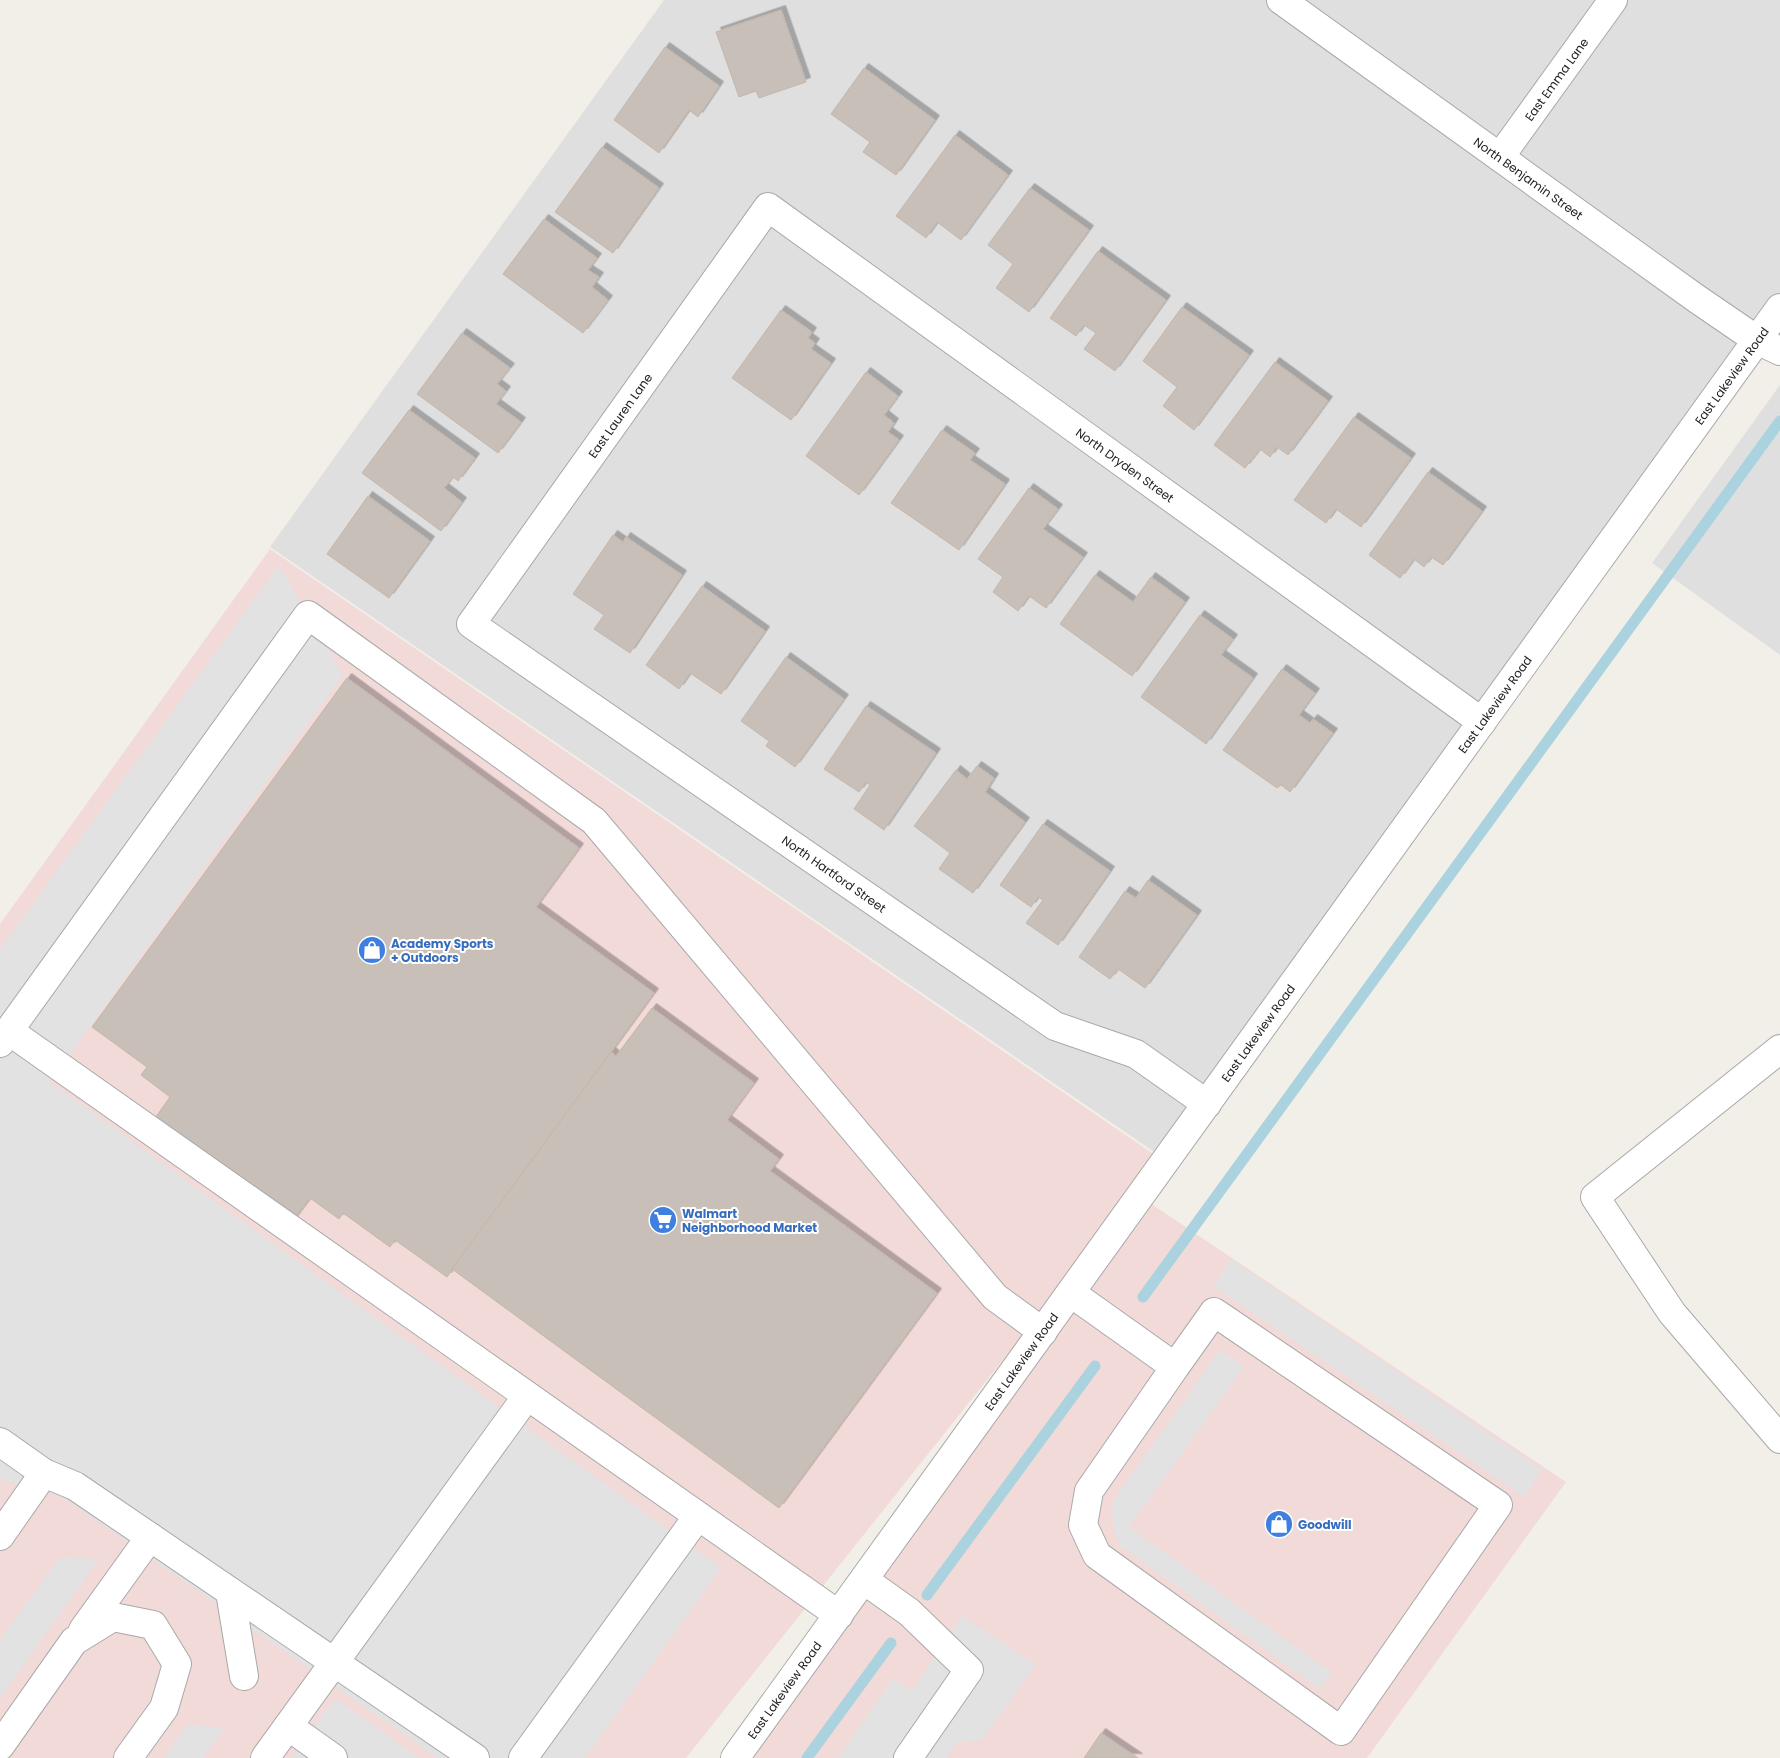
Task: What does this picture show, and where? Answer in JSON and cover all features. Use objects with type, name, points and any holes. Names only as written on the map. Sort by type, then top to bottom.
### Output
[{"type":"street","name":"North Benjamin Street","points":[[1282,0],[1768,346]]},
{"type":"street","name":"East Emma Lane","points":[[1500,157],[1612,0]]},
{"type":"street","name":"East Lauren Lane","points":[[471,624],[768,207]]},
{"type":"street","name":"North Dryden Street","points":[[768,207],[1482,722]]},
{"type":"street","name":"East Lakeview Road","points":[[735,1758],[1482,722],[1768,346],[1780,308]]},
{"type":"street","points":[[838,1615],[527,1396],[5,1037],[308,615],[594,820],[996,1297],[1042,1332]]},
{"type":"street","name":"North Hartford Street","points":[[471,624],[1055,1026],[1136,1054],[1207,1104]]},
{"type":"street","points":[[1780,1049],[1595,1196],[1672,1313],[1780,1439]]},
{"type":"street","points":[[1071,1293],[1175,1367]]},
{"type":"street","points":[[1214,1312],[1498,1506],[1341,1731],[1097,1555],[1090,1540],[1084,1525],[1089,1491],[1175,1367],[1214,1312]]},
{"type":"street","points":[[265,1758],[527,1396]]},
{"type":"street","points":[[0,1442],[44,1473],[75,1486],[475,1758]]},
{"type":"street","points":[[0,1536],[44,1473]]},
{"type":"street","points":[[523,1758],[698,1516]]},
{"type":"street","points":[[0,1746],[150,1537]]},
{"type":"street","points":[[864,1580],[909,1612],[969,1670],[908,1758]]},
{"type":"street","points":[[116,1584],[153,1625],[177,1664],[164,1708],[128,1758]]},
{"type":"street","points":[[230,1592],[244,1676]]},
{"type":"street","points":[[74,1641],[113,1617],[153,1625]]},
{"type":"street","points":[[288,1726],[333,1758]]},
{"type":"shaded area","points":[[664,0],[1780,0],[1780,301],[1163,1158],[270,547]]},
{"type":"shaded area","points":[[1780,385],[1780,655],[1652,563]]},
{"type":"shaded area","points":[[270,549],[1162,1160],[686,1758],[0,1758],[0,924]]},
{"type":"shaded area","points":[[279,565],[343,675],[50,1082],[721,1568],[585,1758],[438,1758],[61,1496],[0,1479],[0,949]]},
{"type":"shaded area","points":[[1144,1199],[1566,1482],[1367,1758],[749,1758]]},
{"type":"shaded area","points":[[1231,1259],[1542,1470],[1524,1497],[1213,1286]]},
{"type":"shaded area","points":[[1220,1350],[1244,1367],[1129,1527],[1332,1673],[1320,1689],[1119,1545],[1113,1523],[1112,1503]]},
{"type":"shaded area","points":[[60,1557],[99,1559],[0,1698],[0,1640]]},
{"type":"shaded area","points":[[962,1616],[1036,1665],[982,1740],[956,1743],[946,1758],[838,1758],[893,1678],[912,1691]]},
{"type":"shaded area","points":[[339,1701],[419,1758],[292,1758],[329,1706]]},
{"type":"shaded area","points":[[188,1724],[224,1729],[203,1758],[164,1758]]},
{"type":"building","points":[[781,10],[806,82],[759,98],[756,91],[739,97],[716,32]]},
{"type":"building","points":[[665,47],[719,86],[698,117],[689,110],[659,153],[614,120]]},
{"type":"building","points":[[864,68],[935,120],[896,175],[863,152],[870,142],[831,114]]},
{"type":"building","points":[[955,135],[1008,175],[961,240],[937,222],[926,238],[896,216]]},
{"type":"building","points":[[602,147],[659,188],[613,253],[555,212]]},
{"type":"building","points":[[1030,188],[1089,230],[1029,312],[996,288],[1013,264],[988,245]]},
{"type":"building","points":[[544,219],[597,258],[588,270],[599,277],[592,287],[608,300],[583,333],[503,274]]},
{"type":"building","points":[[1098,251],[1166,300],[1115,371],[1084,349],[1096,333],[1084,325],[1076,336],[1050,318]]},
{"type":"building","points":[[1182,307],[1249,355],[1194,430],[1163,406],[1177,387],[1143,361]]},
{"type":"building","points":[[781,310],[812,332],[808,338],[815,343],[811,349],[831,363],[791,420],[732,378]]},
{"type":"building","points":[[462,333],[510,368],[497,384],[506,391],[496,404],[521,422],[498,453],[417,394]]},
{"type":"building","points":[[1275,362],[1328,401],[1288,455],[1277,447],[1270,457],[1260,449],[1245,468],[1214,445]]},
{"type":"building","points":[[866,372],[898,396],[884,415],[894,423],[888,432],[899,440],[859,495],[806,456]]},
{"type":"building","points":[[409,410],[475,458],[458,481],[453,477],[444,488],[462,502],[441,531],[362,473]]},
{"type":"building","points":[[1354,417],[1411,458],[1361,527],[1336,509],[1326,523],[1294,500]]},
{"type":"building","points":[[942,430],[975,453],[970,460],[1005,484],[959,550],[891,503]]},
{"type":"building","points":[[1428,472],[1482,511],[1443,565],[1431,557],[1424,567],[1414,559],[1400,578],[1369,555]]},
{"type":"building","points":[[1029,488],[1058,509],[1043,529],[1083,557],[1046,608],[1029,596],[1018,611],[993,592],[1003,577],[978,559]]},
{"type":"building","points":[[368,496],[430,541],[389,598],[327,554]]},
{"type":"building","points":[[613,535],[623,542],[626,537],[682,575],[630,653],[594,629],[604,615],[573,594]]},
{"type":"building","points":[[1095,575],[1133,602],[1151,577],[1185,602],[1132,676],[1060,624]]},
{"type":"building","points":[[702,586],[765,631],[721,694],[690,673],[679,689],[646,665]]},
{"type":"building","points":[[1200,615],[1233,639],[1221,655],[1253,678],[1206,744],[1141,697]]},
{"type":"building","points":[[786,657],[844,699],[795,767],[766,746],[769,741],[741,721]]},
{"type":"building","points":[[1282,669],[1315,693],[1299,715],[1310,723],[1313,719],[1333,733],[1290,792],[1281,785],[1277,788],[1223,750]]},
{"type":"building","name":"Academy Sports + Outdoors","points":[[347,678],[579,848],[536,907],[654,993],[447,1277],[395,1240],[390,1247],[343,1213],[339,1219],[310,1198],[292,1222],[153,1121],[170,1097],[141,1075],[147,1067],[92,1027]]},
{"type":"building","points":[[866,706],[936,753],[884,830],[854,809],[870,785],[866,782],[859,792],[824,769]]},
{"type":"building","points":[[977,766],[994,778],[985,792],[1025,822],[973,893],[939,869],[950,853],[914,826],[956,770],[967,779]]},
{"type":"building","points":[[1043,824],[1110,871],[1058,945],[1026,923],[1043,900],[1038,897],[1031,907],[1000,885]]},
{"type":"building","points":[[1148,880],[1197,915],[1145,988],[1118,969],[1110,979],[1079,957],[1125,891],[1136,898]]},
{"type":"building","name":"Walmart Neighborhood Market","points":[[652,1008],[754,1083],[727,1120],[779,1159],[770,1171],[937,1293],[779,1508],[452,1269],[611,1052],[616,1056]]},
{"type":"building","points":[[1101,1733],[1138,1758],[1084,1758]]},
{"type":"waterway","points":[[1143,1297],[1780,421]]},
{"type":"waterway","points":[[927,1595],[1095,1366]]},
{"type":"waterway","points":[[807,1758],[891,1643]]},
{"type":"place","name":"Academy Sports + Outdoors","points":[[372,950]]},
{"type":"place","name":"Walmart Neighborhood Market","points":[[663,1220]]},
{"type":"place","name":"Goodwill","points":[[1279,1524]]}]
